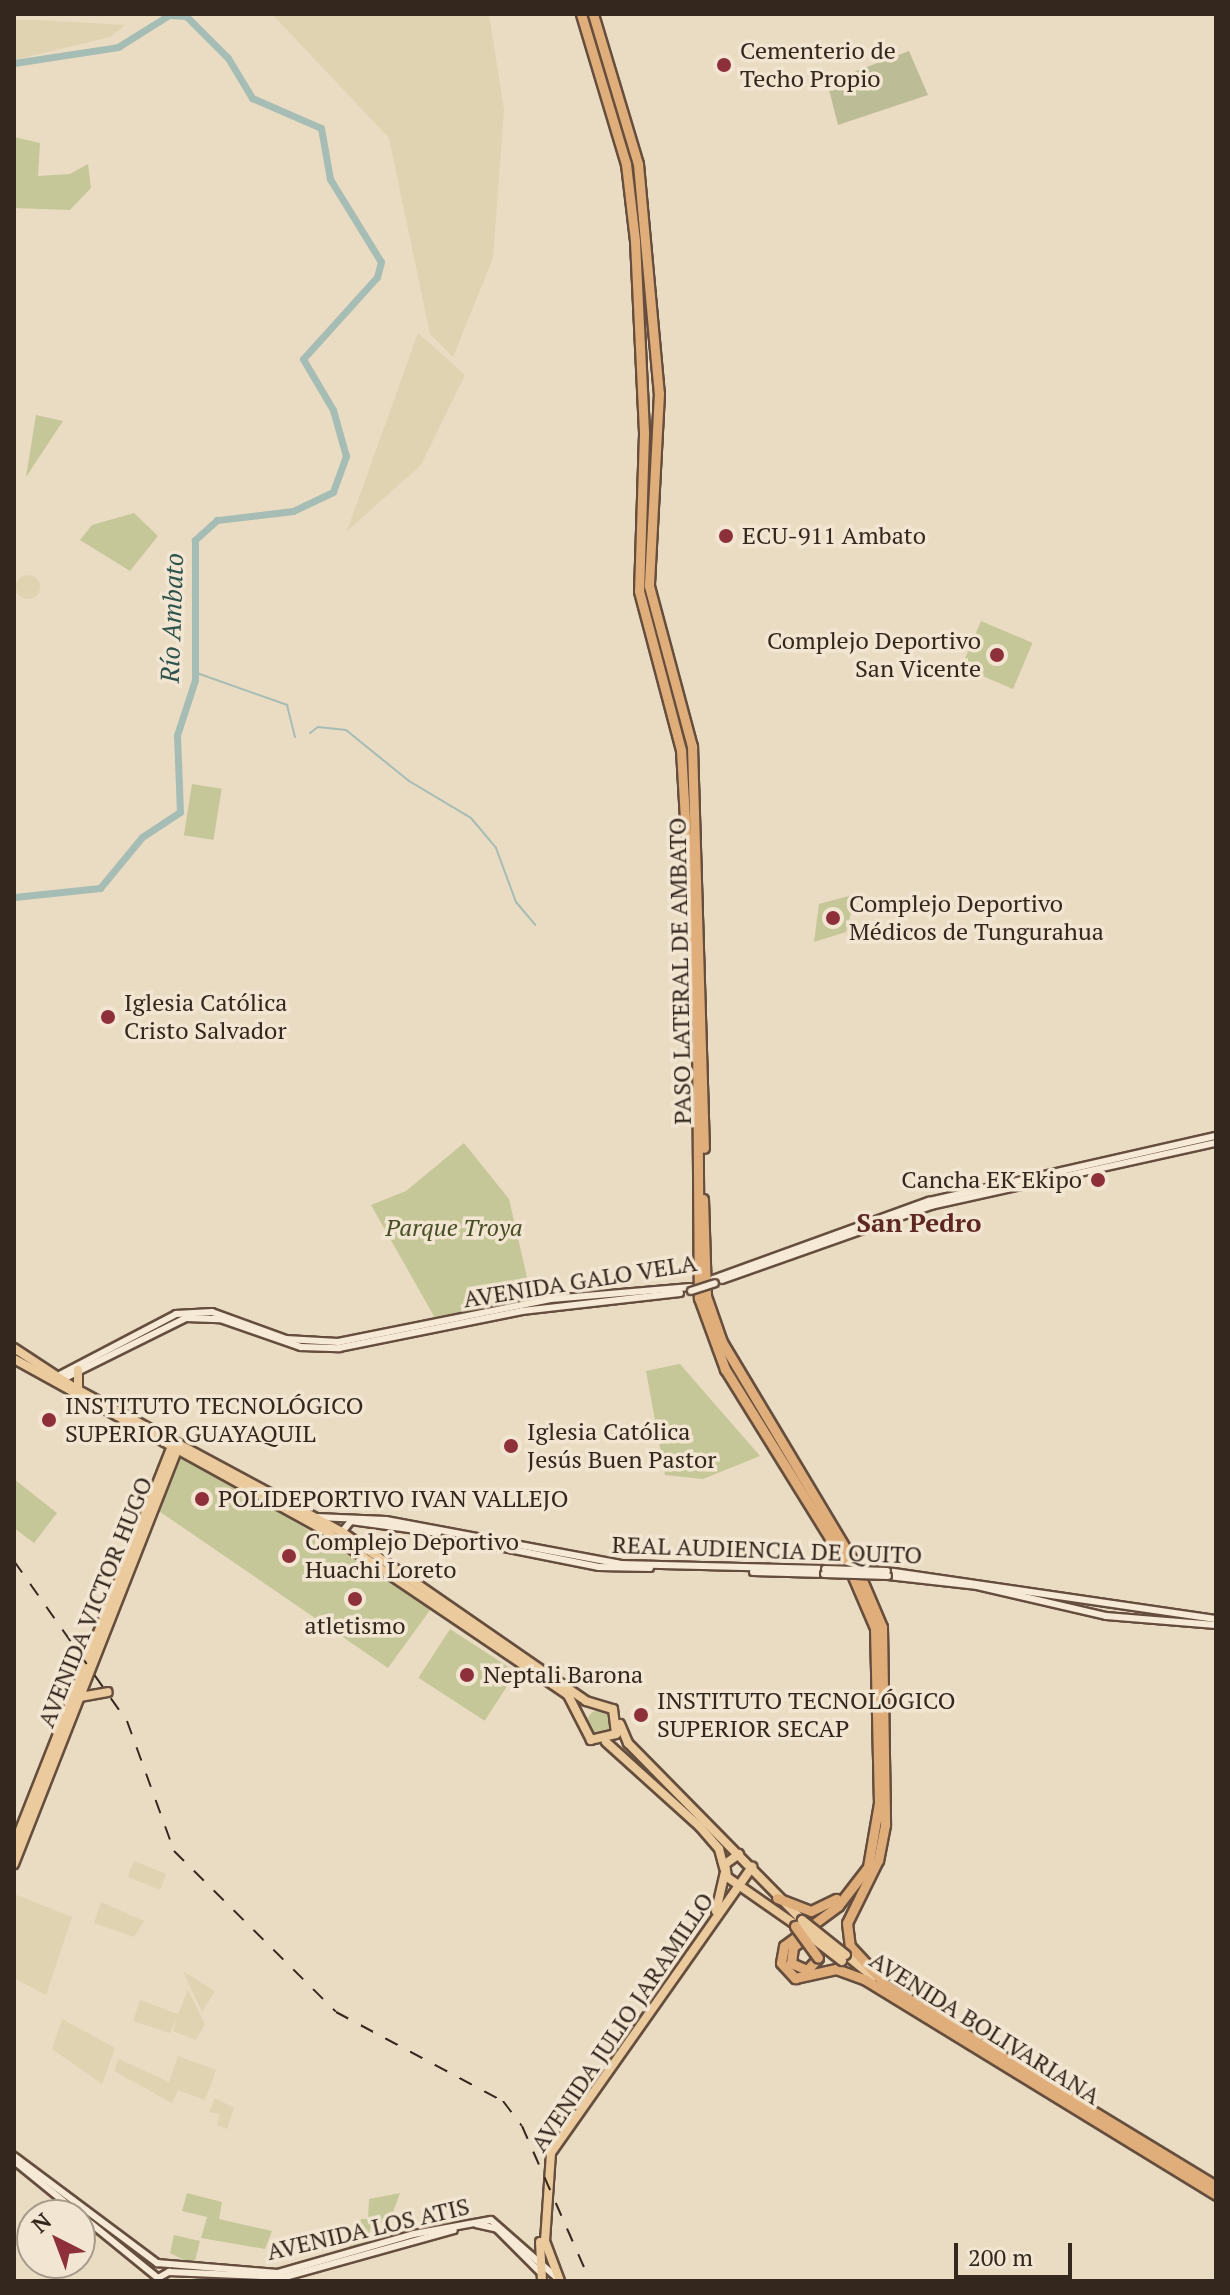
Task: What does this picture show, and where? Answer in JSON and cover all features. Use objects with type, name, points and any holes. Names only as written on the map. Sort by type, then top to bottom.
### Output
[{"type":"highway","name":"PASO LATERAL DE AMBATO","points":[[581,14],[626,164],[635,241],[644,434],[639,591],[675,711],[690,860],[699,1298],[725,1369],[871,1613],[879,1716],[875,1840],[860,1883],[788,1942],[780,1957],[795,1978],[836,1969],[868,1978]]},
{"type":"highway","name":"PASO LATERAL DE AMBATO","points":[[593,14],[638,164],[659,393],[649,586],[692,746],[706,1296],[728,1355],[856,1566],[882,1627],[885,1825],[846,1931],[868,1978]]},
{"type":"highway","points":[[777,1898],[811,1911],[832,1903],[875,1840]]},
{"type":"highway","points":[[796,1923],[818,1958],[803,1971],[790,1955],[862,1892]]},
{"type":"highway","name":"AVENIDA BOLIVARIANA","points":[[868,1978],[1216,2186]]},
{"type":"highway","name":"AVENIDA BOLIVARIANA","points":[[868,1978],[1216,2195]]},
{"type":"main road","name":"AVENIDA GALO VELA","points":[[714,1281],[929,1201],[1216,1136]]},
{"type":"main road","name":"AVENIDA GALO VELA","points":[[56,1381],[186,1318],[220,1319],[301,1347],[339,1348],[522,1311],[691,1289],[931,1206],[1216,1143]]},
{"type":"main road","name":"AVENIDA GALO VELA","points":[[56,1381],[176,1314],[212,1312],[286,1339],[338,1342],[551,1299],[691,1289]]},
{"type":"main road","points":[[14,1348],[56,1381],[78,1390],[176,1445],[416,1590],[568,1695],[583,1718],[587,1737],[605,1742],[638,1763],[719,1849],[724,1871]]},
{"type":"main road","points":[[14,1359],[342,1532],[594,1706],[609,1706],[619,1720],[605,1742]]},
{"type":"main road","points":[[78,1370],[78,1390]]},
{"type":"main road","name":"AVENIDA VICTOR HUGO","points":[[14,1864],[176,1445]]},
{"type":"main road","name":"AVENIDA VICTOR HUGO","points":[[14,1845],[176,1445]]},
{"type":"main road","name":"REAL AUDIENCIA DE QUITO","points":[[316,1517],[398,1521],[620,1564],[888,1574],[1216,1622]]},
{"type":"main road","name":"REAL AUDIENCIA DE QUITO","points":[[342,1532],[346,1522],[383,1524],[618,1568],[824,1572]]},
{"type":"main road","points":[[79,1698],[94,1689],[108,1692]]},
{"type":"main road","points":[[583,1718],[594,1706]]},
{"type":"main road","name":"AVENIDA BOLIVARIANA","points":[[619,1720],[628,1743],[752,1867],[796,1923]]},
{"type":"main road","points":[[724,1871],[739,1854]]},
{"type":"main road","points":[[743,1881],[752,1867]]},
{"type":"main road","name":"AVENIDA BOLIVARIANA","points":[[724,1871],[743,1881],[868,1978]]},
{"type":"main road","name":"AVENIDA JULIO JARAMILLO","points":[[542,2277],[539,2185],[550,2146],[713,1917],[724,1871]]},
{"type":"main road","name":"AVENIDA JULIO JARAMILLO","points":[[558,2279],[545,2241],[551,2153],[743,1881]]},
{"type":"main road","name":"AVENIDA LOS ATIS","points":[[14,2159],[161,2278],[168,2268]]},
{"type":"main road","name":"AVENIDA LOS ATIS","points":[[14,2159],[168,2268],[285,2277],[476,2224],[497,2229],[542,2277]]},
{"type":"main road","name":"AVENIDA LOS ATIS","points":[[168,2268],[278,2273],[485,2220],[541,2261],[558,2279]]},
{"type":"main road","points":[[153,2272],[157,2263]]},
{"type":"shaded area","points":[[272,14],[489,14],[504,110],[493,258],[453,357],[430,334],[389,138]]},
{"type":"shaded area","points":[[14,20],[125,25],[110,37],[14,60]]},
{"type":"shaded area","points":[[418,333],[465,375],[421,465],[347,531]]},
{"type":"shaded area","points":[[28,575],[39,582],[40,587],[33,598],[28,599],[17,592],[16,587],[23,576]]},
{"type":"shaded area","points":[[134,1861],[166,1874],[160,1890],[128,1877]]},
{"type":"shaded area","points":[[14,1894],[72,1917],[46,1995],[14,1978]]},
{"type":"shaded area","points":[[101,1902],[144,1921],[134,1937],[94,1923]]},
{"type":"shaded area","points":[[183,1971],[215,1991],[202,2012]]},
{"type":"shaded area","points":[[188,1990],[205,2024],[196,2040],[173,2031],[177,2016],[170,2033],[133,2021],[140,2000],[178,2014]]},
{"type":"shaded area","points":[[62,2019],[115,2048],[102,2084],[52,2049]]},
{"type":"shaded area","points":[[178,2056],[216,2070],[205,2100],[178,2090],[172,2103],[114,2071],[119,2059],[169,2082]]},
{"type":"shaded area","points":[[215,2098],[234,2108],[227,2129],[217,2125],[220,2114],[209,2112]]},
{"type":"green space","points":[[909,51],[928,95],[838,125],[827,82]]},
{"type":"green space","points":[[14,137],[40,143],[38,176],[70,174],[88,164],[91,188],[70,210],[14,208]]},
{"type":"green space","points":[[36,415],[63,421],[26,477]]},
{"type":"green space","points":[[134,513],[158,536],[130,571],[80,540],[92,525]]},
{"type":"green space","name":"Complejo Deportivo San Vicente","points":[[981,621],[1033,643],[1013,689],[961,667]]},
{"type":"green space","points":[[192,784],[222,789],[213,840],[184,835]]},
{"type":"green space","name":"Complejo Deportivo Médicos de Tungurahua","points":[[856,894],[846,932],[814,942],[819,904]]},
{"type":"green space","name":"Parque Troya","points":[[464,1143],[509,1199],[532,1299],[435,1318],[371,1205],[406,1191]]},
{"type":"green space","points":[[680,1364],[760,1456],[703,1479],[665,1475],[646,1371]]},
{"type":"green space","name":"Complejo Deportivo Huachi Loreto","points":[[177,1450],[433,1606],[388,1668],[153,1507]]},
{"type":"green space","points":[[14,1479],[57,1513],[34,1543],[14,1528]]},
{"type":"green space","name":"Neptali Barona","points":[[450,1629],[516,1672],[485,1721],[418,1678]]},
{"type":"green space","points":[[600,1710],[609,1714],[613,1723],[609,1732],[600,1736],[591,1732],[587,1723],[591,1714]]},
{"type":"green space","points":[[187,2193],[222,2202],[219,2219],[272,2231],[265,2249],[201,2238],[207,2217],[182,2211]]},
{"type":"green space","points":[[400,2193],[389,2223],[372,2221],[367,2244],[349,2247],[361,2219],[368,2219],[369,2199]]},
{"type":"green space","points":[[174,2235],[200,2241],[194,2265],[170,2253]]},
{"type":"waterway","name":"Río Ambato","points":[[14,63],[118,47],[169,15],[186,16],[228,58],[252,98],[321,128],[330,179],[381,262],[377,277],[303,359],[333,410],[346,456],[333,492],[293,511],[217,520],[195,540],[195,680],[177,735],[180,812],[142,837],[100,888],[14,897]]},
{"type":"waterway","points":[[194,672],[287,705],[295,737]]},
{"type":"waterway","points":[[310,733],[318,727],[346,730],[409,781],[471,818],[496,848],[516,902],[535,925]]},
{"type":"railway","points":[[14,1561],[127,1721],[174,1851],[336,2012],[503,2101],[522,2126],[590,2281]]},
{"type":"place","name":"Cementerio de Techo Propio","points":[[724,65]]},
{"type":"place","name":"ECU-911 Ambato","points":[[726,536]]},
{"type":"place","name":"Complejo Deportivo San Vicente","points":[[997,655]]},
{"type":"place","name":"Complejo Deportivo Médicos de Tungurahua","points":[[833,918]]},
{"type":"place","name":"Iglesia Católica Cristo Salvador","points":[[108,1017]]},
{"type":"place","name":"Cancha EK Ekipo","points":[[1098,1180]]},
{"type":"place","name":"INSTITUTO TECNOLÓGICO SUPERIOR GUAYAQUIL","points":[[49,1420]]},
{"type":"place","name":"Iglesia Católica Jesús Buen Pastor","points":[[511,1446]]},
{"type":"place","name":"POLIDEPORTIVO IVAN VALLEJO","points":[[202,1499]]},
{"type":"place","name":"Complejo Deportivo Huachi Loreto","points":[[289,1556]]},
{"type":"place","name":"atletismo","points":[[355,1599]]},
{"type":"place","name":"Neptali Barona","points":[[467,1675]]},
{"type":"place","name":"INSTITUTO TECNOLÓGICO SUPERIOR SECAP","points":[[641,1715]]},
{"type":"district","name":"San Pedro","points":[[919,1223]]}]
